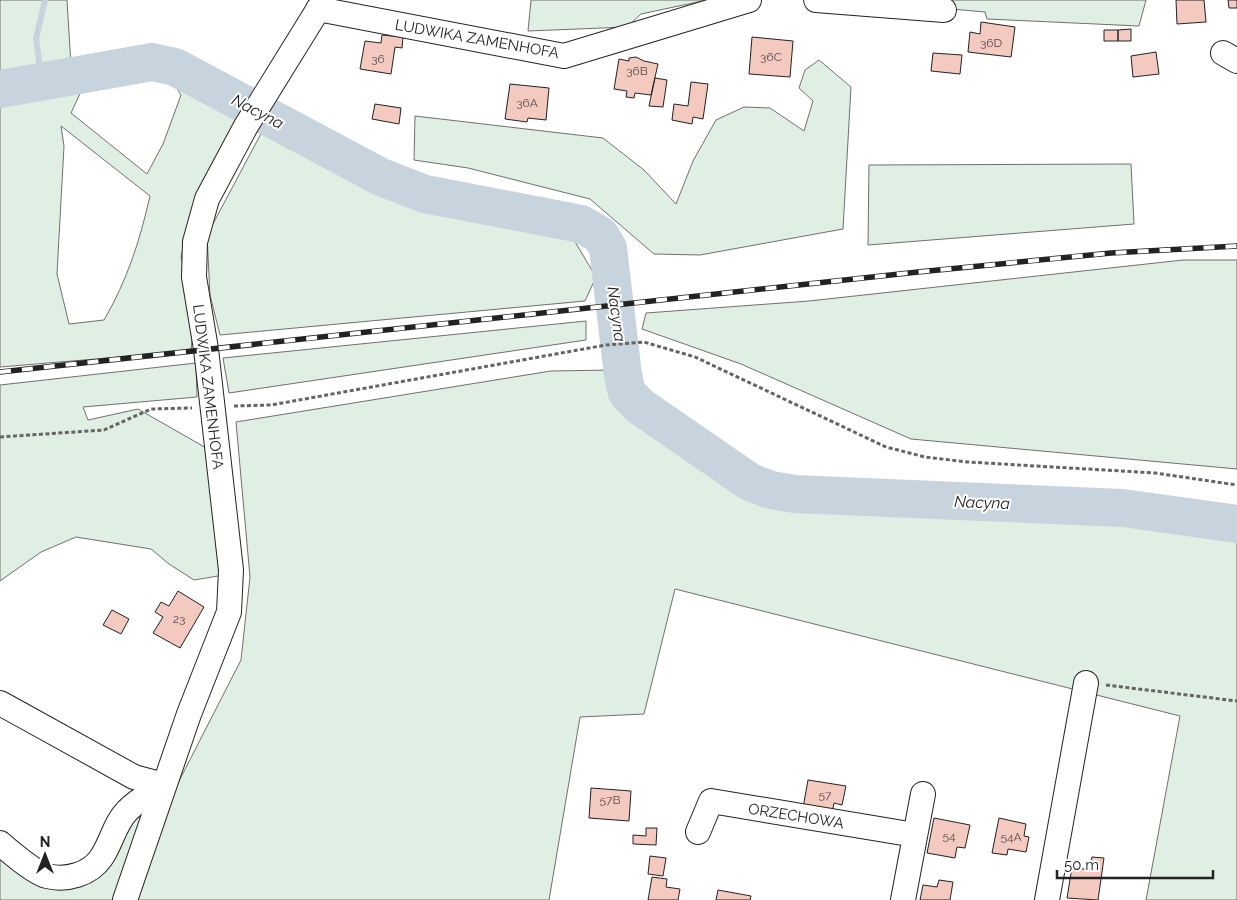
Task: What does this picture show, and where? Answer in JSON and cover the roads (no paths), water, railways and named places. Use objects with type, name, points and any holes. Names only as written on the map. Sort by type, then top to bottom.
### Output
[{"type":"street","name":"LUDWIKA ZAMENHOFA","points":[[125,900],[164,785],[229,612],[230,570],[212,407],[194,277],[194,242],[208,199],[246,126],[321,4],[564,56],[749,0]]},
{"type":"street","points":[[816,0],[944,10]]},
{"type":"street","points":[[1047,900],[1086,683]]},
{"type":"street","points":[[0,703],[134,777],[164,785]]},
{"type":"street","points":[[0,843],[47,876],[74,876],[90,871],[101,858],[125,812],[141,799],[164,785]]},
{"type":"street","points":[[903,900],[923,794]]},
{"type":"street","name":"ORZECHOWA","points":[[698,832],[711,802],[915,836]]},
{"type":"waterway","points":[[42,82],[36,39],[45,0]]},
{"type":"waterway","name":"Nacyna","points":[[0,89],[152,62],[175,67],[381,177],[425,194],[581,224],[600,235],[608,248],[623,375],[627,393],[641,407],[750,482],[771,490],[795,494],[1123,508],[1237,524]]},
{"type":"railway","points":[[0,372],[918,272],[1111,253],[1237,246]]}]
